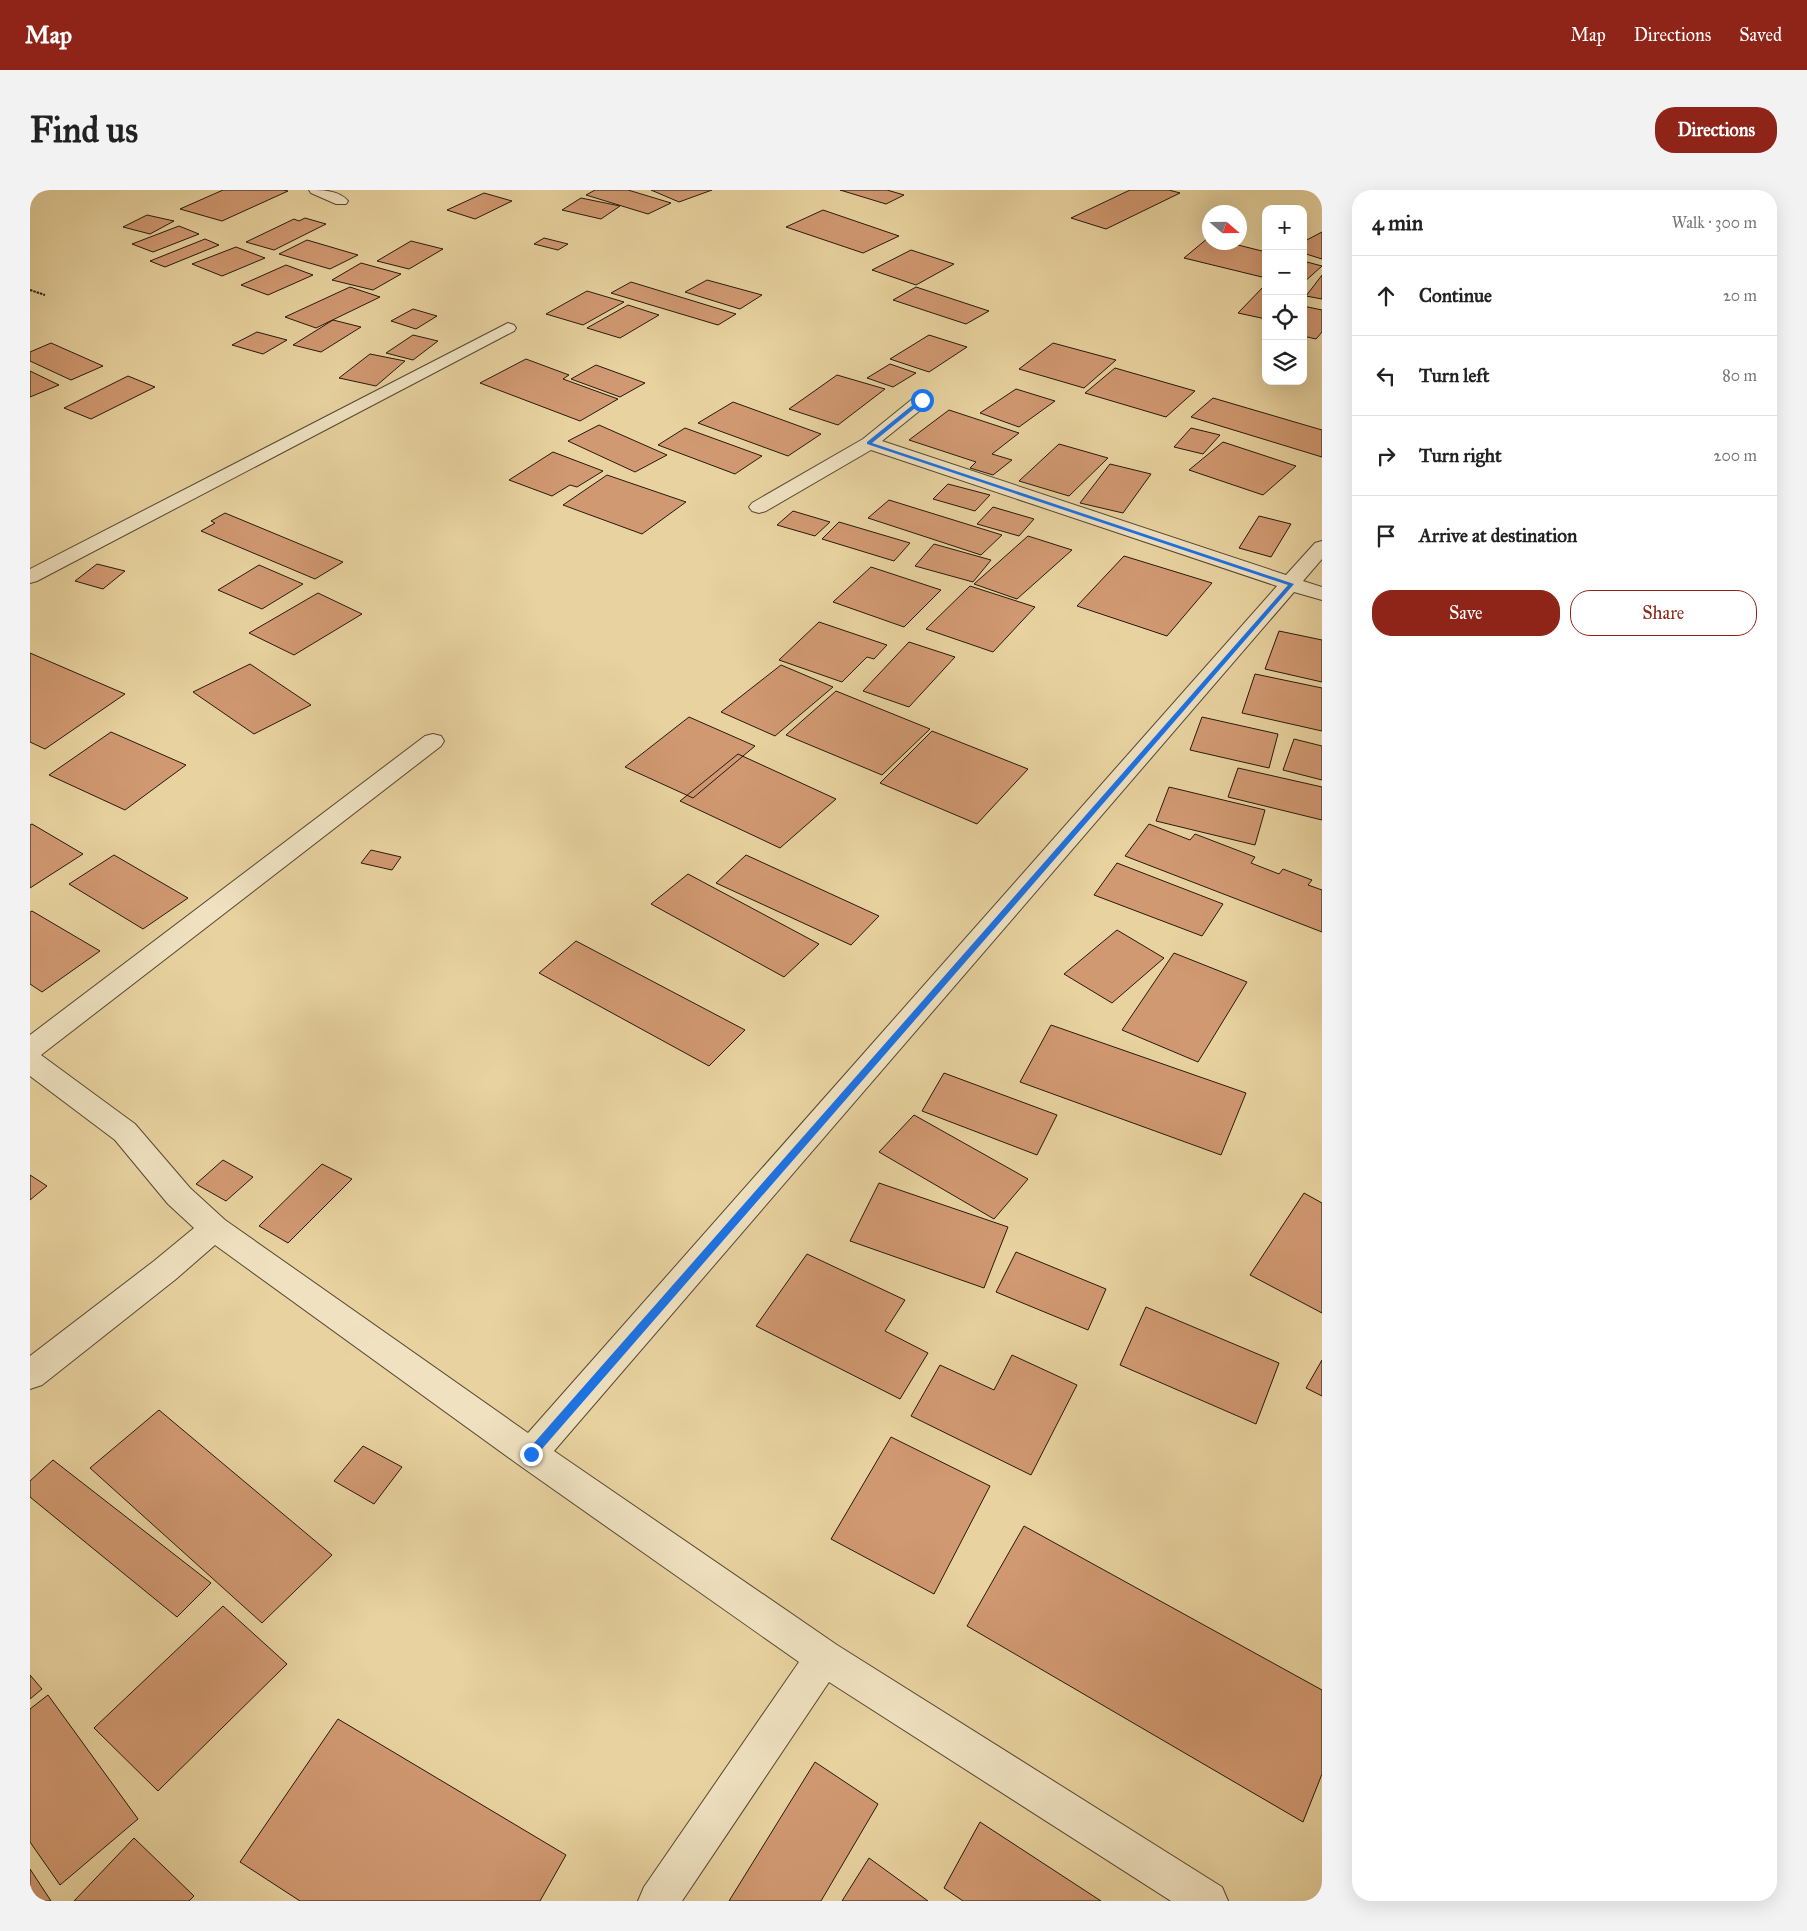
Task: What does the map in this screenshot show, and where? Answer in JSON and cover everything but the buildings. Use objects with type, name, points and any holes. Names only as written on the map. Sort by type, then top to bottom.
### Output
[{"type":"street","points":[[316,190],[341,201]]},
{"type":"street","points":[[30,577],[508,328]]},
{"type":"street","points":[[759,507],[868,443],[922,400]]},
{"type":"street","points":[[868,443],[1322,594]]},
{"type":"street","points":[[531,1454],[1322,547]]},
{"type":"street","points":[[30,1049],[433,741]]},
{"type":"street","points":[[30,1062],[125,1132],[179,1196],[214,1228],[531,1454],[824,1658],[1208,1901]]},
{"type":"street","points":[[30,1375],[165,1270],[214,1228]]},
{"type":"street","points":[[658,1901],[824,1658]]},
{"type":"path","points":[[30,290],[45,295]]},
{"type":"route","points":[[531,1454],[1291,584],[868,443],[922,400]]}]
